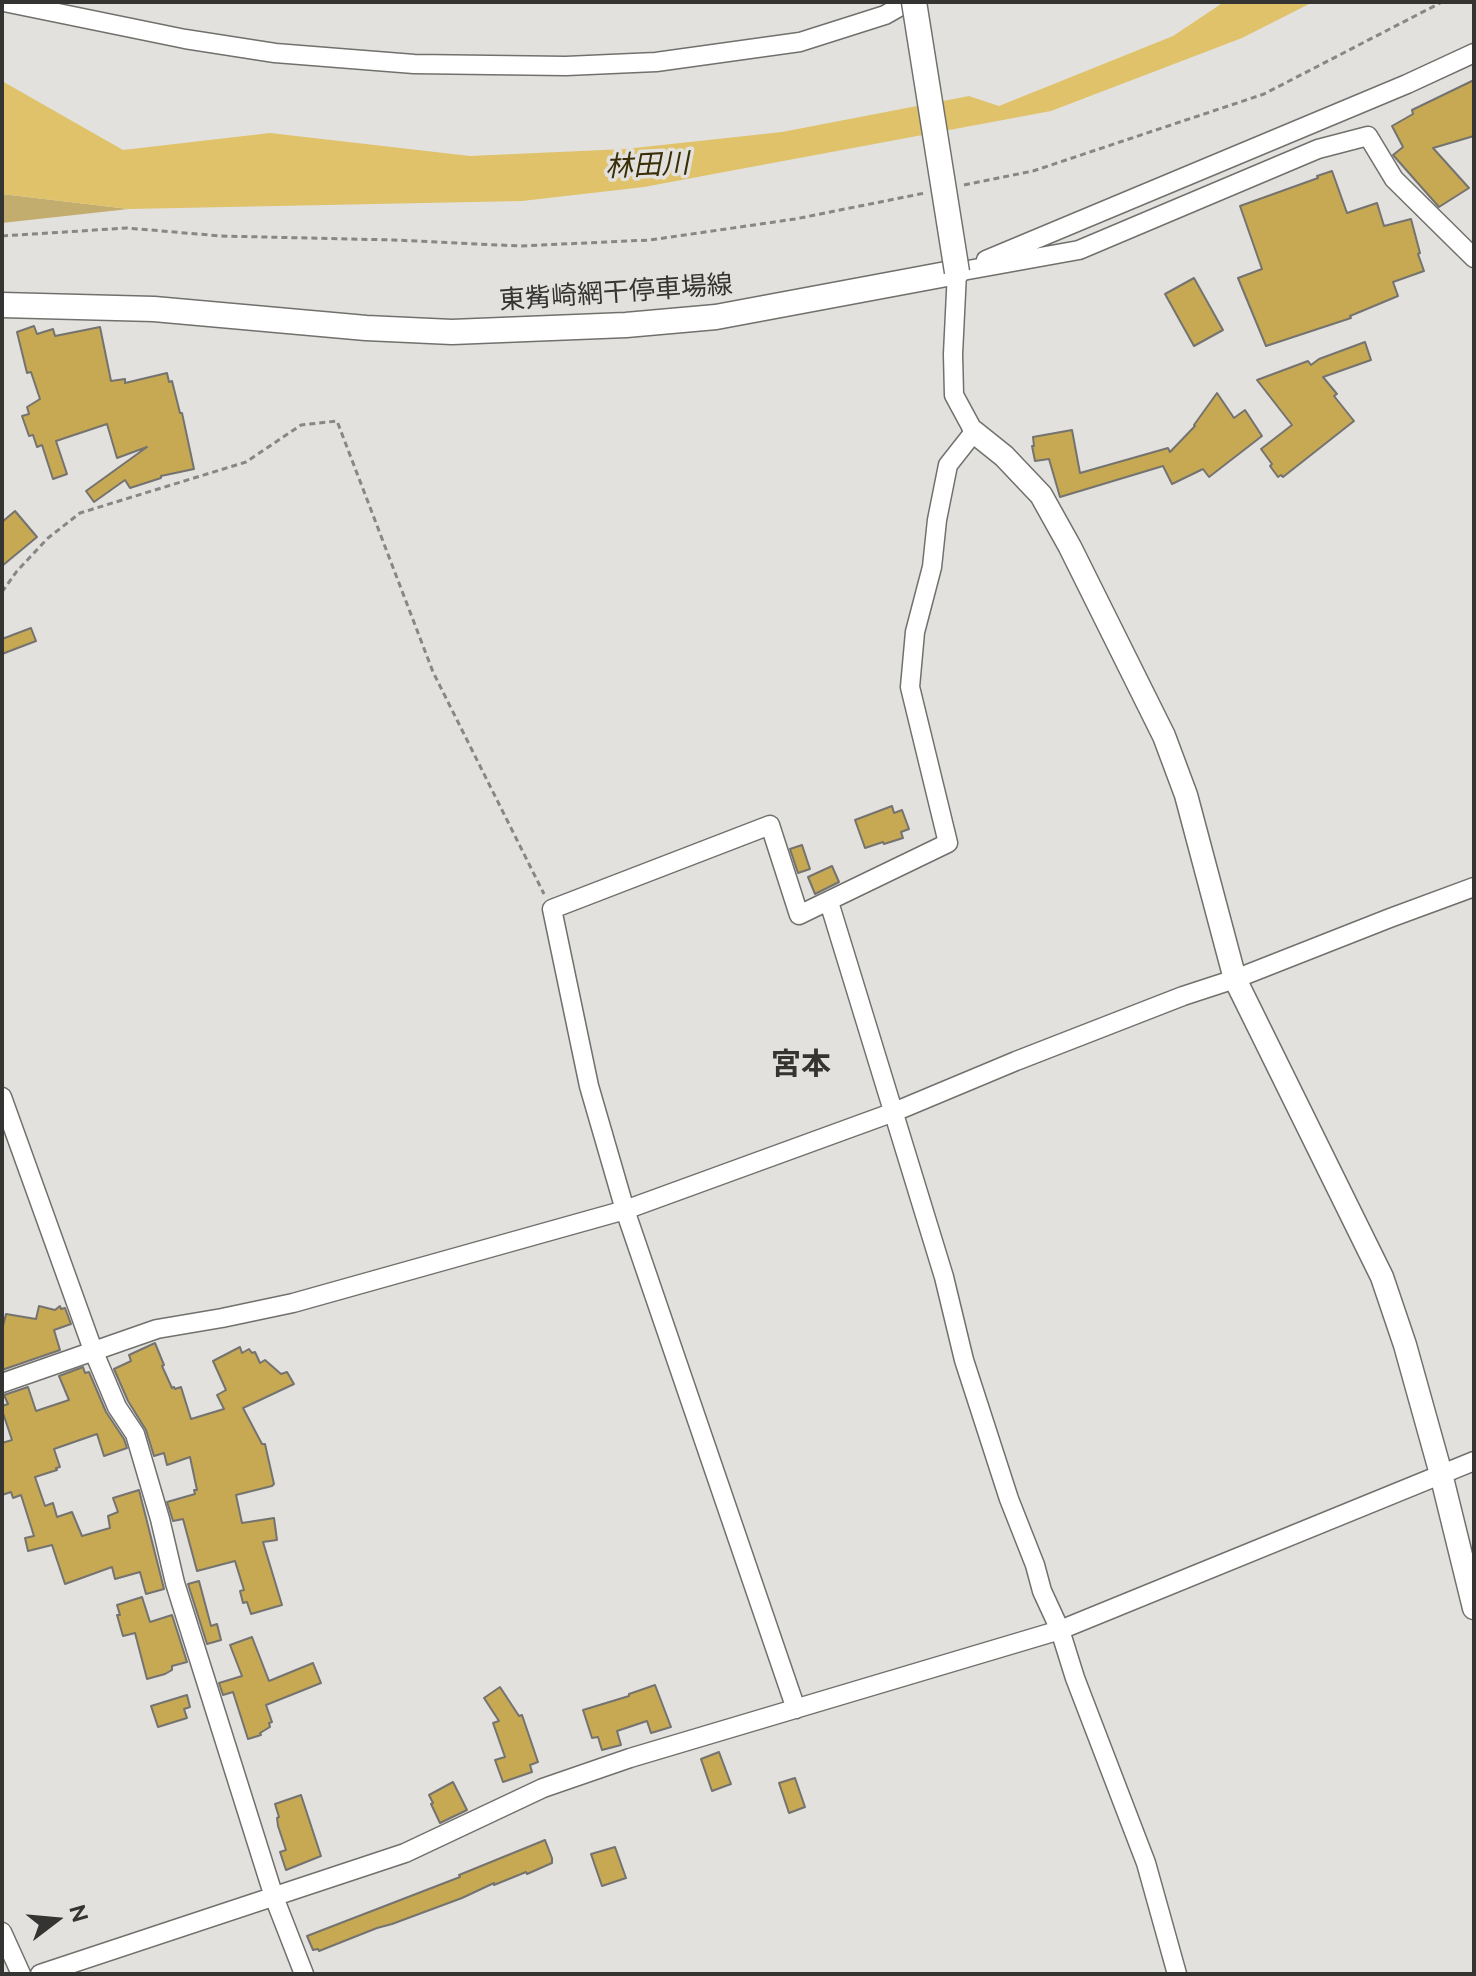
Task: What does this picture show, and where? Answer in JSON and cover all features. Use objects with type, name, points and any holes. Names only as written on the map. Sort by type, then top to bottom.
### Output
[{"type":"main road","points":[[914,2],[957,272]]},
{"type":"main road","name":"東觜崎網干停車場線","points":[[2,305],[154,309],[366,328],[484,331],[626,325],[716,317],[957,272]]},
{"type":"street","points":[[4,2],[185,39],[275,53],[414,64],[566,66],[656,62],[800,42],[885,15],[908,2]]},
{"type":"street","points":[[957,272],[1474,53]]},
{"type":"street","points":[[957,272],[1079,250],[1318,149],[1368,136],[1394,179],[1474,258]]},
{"type":"street","points":[[957,272],[954,395],[974,432],[1004,456],[1041,495],[1164,736],[1186,795],[1235,979],[1382,1277],[1405,1345],[1441,1474],[1474,1608]]},
{"type":"street","points":[[796,1709],[625,1210],[589,1086],[552,909],[770,825],[799,915],[948,843],[910,687],[915,632],[932,567],[948,465],[974,432]]},
{"type":"street","points":[[2,1383],[157,1329],[293,1303],[625,1210],[894,1112],[1183,996],[1474,887]]},
{"type":"street","points":[[829,902],[1009,1499],[1146,1863],[1177,1974]]},
{"type":"street","points":[[2,1097],[93,1350],[117,1407],[135,1434],[175,1583],[274,1897],[304,1974]]},
{"type":"street","points":[[40,1974],[405,1853],[543,1788],[630,1758],[1060,1630],[1474,1461]]},
{"type":"street","points":[[2,1932],[21,1974]]},
{"type":"path","points":[[959,186],[1033,171],[1264,94],[1442,2]]},
{"type":"path","points":[[2,236],[127,228],[221,236],[520,246],[650,240],[795,219],[929,192]]},
{"type":"path","points":[[2,592],[48,538],[80,513],[246,462],[301,425],[337,421],[433,672],[552,909]]},
{"type":"shaded area","points":[[2,194],[129,209],[2,223]]},
{"type":"water","name":"林田川","points":[[1224,2],[1313,2],[1242,38],[1051,111],[644,187],[522,201],[129,209],[2,194],[2,81],[123,150],[270,133],[470,156],[625,149],[782,132],[969,96],[999,106],[1173,36]]},
{"type":"building","points":[[1474,80],[1474,136],[1433,148],[1469,188],[1439,207],[1393,155],[1403,147],[1392,126],[1413,114],[1412,110]]},
{"type":"building","points":[[1332,171],[1347,213],[1377,203],[1384,226],[1411,219],[1424,271],[1393,282],[1398,296],[1351,318],[1266,346],[1238,278],[1262,269],[1240,206]]},
{"type":"building","points":[[1194,278],[1223,330],[1194,346],[1165,294]]},
{"type":"building","points":[[34,326],[37,334],[53,329],[55,336],[100,327],[111,381],[125,379],[125,383],[167,373],[182,413],[194,469],[161,476],[130,488],[125,480],[94,502],[86,491],[147,447],[117,458],[107,424],[56,441],[67,474],[53,479],[42,445],[37,447],[33,435],[29,436],[22,416],[29,414],[27,407],[40,399],[31,372],[27,373],[17,332]]},
{"type":"building","points":[[1365,342],[1371,360],[1323,377],[1354,421],[1283,477],[1278,477],[1261,449],[1292,425],[1257,380],[1308,361],[1311,365]]},
{"type":"building","points":[[1217,393],[1234,418],[1245,410],[1262,436],[1209,477],[1203,469],[1172,484],[1163,466],[1060,497],[1049,459],[1035,461],[1033,437],[1072,430],[1080,473],[1168,448],[1170,452],[1195,426]]},
{"type":"building","points":[[15,511],[37,537],[2,566],[2,522]]},
{"type":"building","points":[[31,628],[36,641],[2,654],[2,639]]},
{"type":"building","points":[[892,806],[894,813],[902,810],[909,829],[901,832],[903,838],[865,848],[855,820]]},
{"type":"building","points":[[802,845],[810,869],[798,873],[790,849]]},
{"type":"building","points":[[832,866],[839,882],[815,894],[808,877]]},
{"type":"building","points":[[39,1306],[55,1310],[60,1306],[61,1309],[65,1308],[71,1324],[54,1330],[60,1350],[2,1370],[2,1330],[6,1314],[36,1319]]},
{"type":"building","points":[[155,1343],[172,1388],[181,1387],[191,1419],[224,1409],[217,1395],[226,1390],[213,1361],[240,1347],[242,1353],[249,1349],[255,1352],[260,1363],[265,1360],[281,1374],[287,1372],[294,1384],[243,1408],[262,1444],[265,1444],[274,1484],[236,1495],[242,1523],[274,1518],[277,1540],[263,1542],[282,1605],[251,1614],[247,1602],[243,1603],[240,1591],[244,1590],[235,1561],[197,1571],[183,1519],[173,1521],[167,1502],[195,1494],[194,1490],[197,1490],[190,1457],[167,1465],[164,1453],[154,1456],[146,1430],[128,1401],[114,1369],[131,1361],[129,1355]]},
{"type":"building","points":[[83,1367],[85,1373],[89,1372],[106,1412],[127,1448],[104,1456],[97,1434],[54,1449],[60,1467],[35,1477],[45,1506],[53,1503],[57,1517],[72,1512],[82,1536],[110,1528],[108,1516],[118,1512],[113,1498],[139,1490],[164,1589],[146,1594],[140,1572],[115,1579],[112,1567],[65,1584],[52,1545],[28,1551],[25,1538],[34,1536],[21,1495],[13,1498],[11,1492],[2,1495],[2,1443],[12,1440],[2,1410],[2,1406],[8,1404],[4,1395],[28,1387],[36,1411],[69,1400],[59,1376]]},
{"type":"building","points":[[199,1581],[211,1626],[217,1624],[221,1640],[207,1644],[188,1584]]},
{"type":"building","points":[[142,1597],[150,1622],[172,1615],[187,1662],[172,1666],[172,1670],[165,1674],[147,1679],[135,1633],[123,1636],[117,1615],[120,1615],[117,1605]]},
{"type":"building","points":[[252,1637],[269,1681],[313,1663],[321,1683],[266,1705],[272,1722],[269,1723],[270,1727],[261,1735],[248,1739],[233,1692],[223,1695],[219,1683],[242,1676],[230,1645]]},
{"type":"building","points":[[655,1685],[671,1727],[651,1733],[647,1721],[617,1731],[621,1745],[602,1750],[598,1737],[592,1738],[583,1710]]},
{"type":"building","points":[[500,1687],[519,1716],[522,1715],[538,1762],[530,1765],[532,1772],[503,1782],[495,1760],[505,1757],[493,1723],[499,1721],[484,1698]]},
{"type":"building","points":[[187,1695],[190,1707],[184,1709],[187,1718],[158,1727],[151,1706]]},
{"type":"building","points":[[719,1752],[731,1784],[712,1791],[701,1759]]},
{"type":"building","points":[[795,1778],[805,1807],[789,1813],[779,1783]]},
{"type":"building","points":[[453,1782],[467,1810],[440,1823],[429,1795]]},
{"type":"building","points":[[301,1795],[321,1856],[286,1870],[280,1852],[286,1850],[275,1804]]},
{"type":"building","points":[[545,1840],[552,1863],[319,1951],[313,1950],[307,1936],[460,1877]]},
{"type":"building","points":[[615,1847],[626,1878],[602,1886],[591,1854]]},
{"type":"district","name":"宮本","points":[[801,1065]]}]
